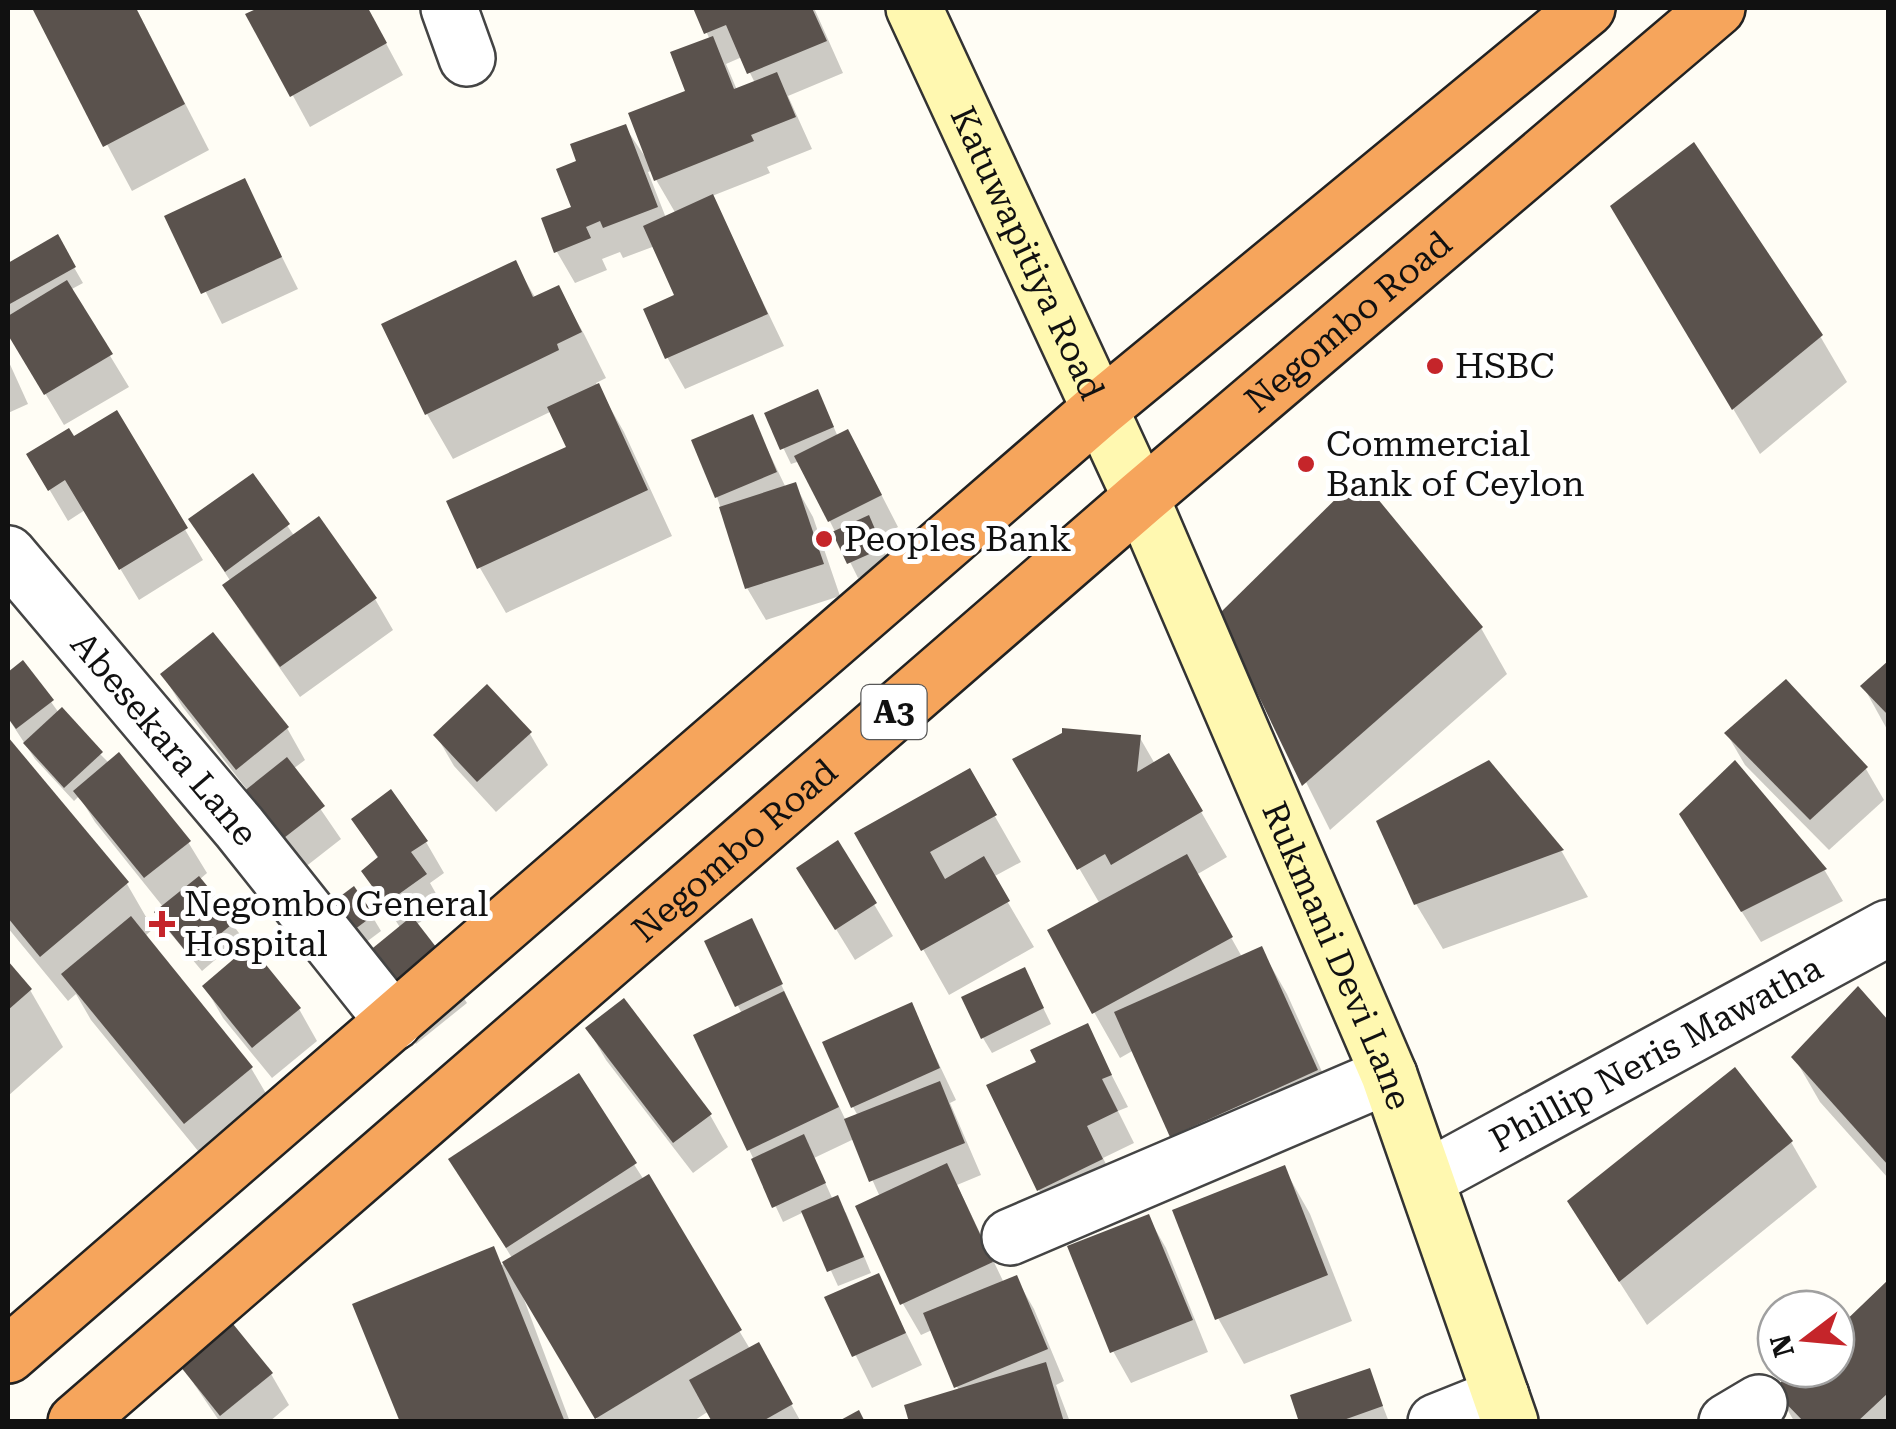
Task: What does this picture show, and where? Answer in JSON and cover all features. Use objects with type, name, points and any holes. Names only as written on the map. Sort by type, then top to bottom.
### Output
[{"type":"highway","name":"A3","points":[[8,1355],[1100,409],[1587,8]]},
{"type":"highway","name":"Negombo Road","points":[[76,1422],[1142,498],[1717,8]]},
{"type":"street","name":"Katuwapitiya Road","points":[[914,8],[1142,498]]},
{"type":"street","name":"Rukmani Devi Lane","points":[[1142,498],[1389,1075],[1506,1409]]},
{"type":"street","name":"Abesekara Lane","points":[[8,554],[238,827],[394,1022]]},
{"type":"street","name":"Phillip Neris Mawatha","points":[[1426,1179],[1888,928]]},
{"type":"street","points":[[1010,1237],[1389,1075]]},
{"type":"street","points":[[1436,1422],[1506,1409]]},
{"type":"building","points":[[32,8],[136,8],[185,104],[103,147]]},
{"type":"building","points":[[258,8],[368,8],[387,43],[290,97],[245,14]]},
{"type":"building","points":[[693,8],[812,8],[827,41],[747,74],[726,25],[704,34]]},
{"type":"building","points":[[713,36],[734,89],[777,72],[796,117],[751,135],[754,141],[654,181],[628,113],[685,91],[670,52]]},
{"type":"building","points":[[626,124],[658,207],[603,228],[600,221],[586,227],[591,238],[554,253],[541,218],[571,207],[556,169],[576,161],[570,144]]},
{"type":"building","points":[[1694,142],[1823,335],[1732,410],[1610,206]]},
{"type":"building","points":[[245,178],[282,257],[201,294],[164,216]]},
{"type":"building","points":[[713,194],[768,314],[665,359],[643,309],[674,295],[643,226]]},
{"type":"building","points":[[58,234],[76,267],[8,305],[8,263]]},
{"type":"building","points":[[516,260],[533,297],[559,285],[582,332],[557,344],[559,350],[425,415],[381,324]]},
{"type":"building","points":[[67,280],[113,354],[44,395],[8,335],[8,316]]},
{"type":"building","points":[[599,383],[648,490],[477,569],[446,501],[566,447],[547,407]]},
{"type":"building","points":[[818,389],[834,427],[780,450],[764,413]]},
{"type":"building","points":[[117,410],[188,528],[119,570],[65,480],[48,491],[26,454],[69,428],[74,436]]},
{"type":"building","points":[[753,414],[777,472],[715,498],[691,440]]},
{"type":"building","points":[[848,429],[882,495],[828,522],[794,456]]},
{"type":"building","points":[[253,473],[290,524],[225,572],[188,519]]},
{"type":"building","points":[[1359,476],[1483,627],[1302,786],[1219,614]]},
{"type":"building","points":[[796,482],[824,564],[745,589],[719,507]]},
{"type":"building","points":[[869,515],[883,548],[847,564],[832,532]]},
{"type":"building","points":[[319,516],[377,598],[280,667],[222,585]]},
{"type":"building","points":[[213,632],[289,727],[236,770],[160,674]]},
{"type":"building","points":[[23,660],[54,700],[16,729],[8,718],[8,672]]},
{"type":"building","points":[[1888,661],[1888,715],[1860,686]]},
{"type":"building","points":[[1786,679],[1868,767],[1810,820],[1724,733]]},
{"type":"building","points":[[487,684],[532,732],[477,782],[433,735]]},
{"type":"building","points":[[62,707],[103,752],[64,788],[23,743]]},
{"type":"building","points":[[1062,728],[1141,735],[1137,772],[1169,753],[1203,811],[1111,865],[1105,854],[1077,870],[1012,759],[1062,733]]},
{"type":"building","points":[[8,737],[129,882],[40,957],[8,918]]},
{"type":"building","points":[[119,752],[191,841],[144,878],[73,791]]},
{"type":"building","points":[[287,757],[325,806],[266,852],[228,804]]},
{"type":"building","points":[[1489,760],[1564,850],[1414,905],[1376,821]]},
{"type":"building","points":[[1735,760],[1827,869],[1741,912],[1679,814]]},
{"type":"building","points":[[970,768],[997,815],[930,852],[945,879],[984,856],[1010,901],[921,951],[854,833]]},
{"type":"building","points":[[391,789],[428,841],[411,852],[427,874],[385,904],[361,871],[378,857],[351,819]]},
{"type":"building","points":[[838,840],[877,903],[835,930],[796,868]]},
{"type":"building","points":[[1187,854],[1233,937],[1092,1014],[1047,930]]},
{"type":"building","points":[[199,876],[236,921],[191,958],[154,912]]},
{"type":"building","points":[[354,886],[374,915],[339,941],[318,913]]},
{"type":"building","points":[[131,916],[253,1067],[184,1124],[61,974]]},
{"type":"building","points":[[412,916],[443,956],[388,1000],[357,961]]},
{"type":"building","points":[[752,918],[783,984],[735,1007],[704,941]]},
{"type":"building","points":[[250,945],[301,1008],[252,1048],[202,986]]},
{"type":"building","points":[[1262,946],[1318,1070],[1170,1137],[1114,1012]]},
{"type":"building","points":[[8,961],[32,989],[8,1010]]},
{"type":"building","points":[[1025,967],[1044,1008],[981,1039],[961,997]]},
{"type":"building","points":[[1858,986],[1888,1020],[1888,1165],[1791,1057]]},
{"type":"building","points":[[784,991],[839,1107],[747,1151],[693,1035]]},
{"type":"building","points":[[624,998],[712,1114],[673,1143],[585,1028]]},
{"type":"building","points":[[912,1002],[940,1068],[851,1108],[822,1042]]},
{"type":"building","points":[[1088,1023],[1112,1075],[1102,1079],[1118,1111],[1087,1126],[1103,1159],[1037,1191],[986,1085],[1036,1062],[1030,1050]]},
{"type":"building","points":[[1735,1067],[1793,1141],[1619,1282],[1567,1201]]},
{"type":"building","points":[[579,1073],[637,1163],[506,1248],[448,1159]]},
{"type":"building","points":[[940,1081],[965,1143],[869,1182],[844,1119]]},
{"type":"building","points":[[804,1134],[826,1183],[772,1208],[751,1159]]},
{"type":"building","points":[[947,1163],[993,1262],[900,1305],[855,1206]]},
{"type":"building","points":[[1285,1165],[1328,1275],[1215,1320],[1172,1210]]},
{"type":"building","points":[[649,1174],[742,1330],[595,1419],[502,1262]]},
{"type":"building","points":[[838,1195],[864,1257],[827,1272],[801,1211]]},
{"type":"building","points":[[1149,1214],[1193,1320],[1110,1353],[1067,1246]]},
{"type":"building","points":[[494,1246],[565,1422],[400,1422],[352,1304]]},
{"type":"building","points":[[879,1273],[906,1333],[852,1357],[824,1297]]},
{"type":"building","points":[[1017,1275],[1048,1349],[954,1388],[923,1313]]},
{"type":"building","points":[[1888,1280],[1888,1393],[1857,1422],[1804,1422],[1773,1390],[1856,1389],[1856,1311]]},
{"type":"building","points":[[229,1319],[273,1373],[220,1416],[176,1361]]},
{"type":"building","points":[[759,1342],[793,1404],[761,1422],[712,1422],[689,1380]]},
{"type":"building","points":[[1046,1362],[1064,1422],[909,1422],[904,1405]]},
{"type":"building","points":[[1370,1368],[1383,1406],[1338,1422],[1299,1422],[1290,1395]]},
{"type":"building","points":[[859,1410],[865,1422],[837,1422]]},
{"type":"place","name":"HSBC","points":[[1435,366]]},
{"type":"place","name":"Commercial Bank of Ceylon","points":[[1306,464]]},
{"type":"place","name":"Peoples Bank","points":[[824,539]]},
{"type":"place","name":"Negombo General Hospital","points":[[162,924]]}]
